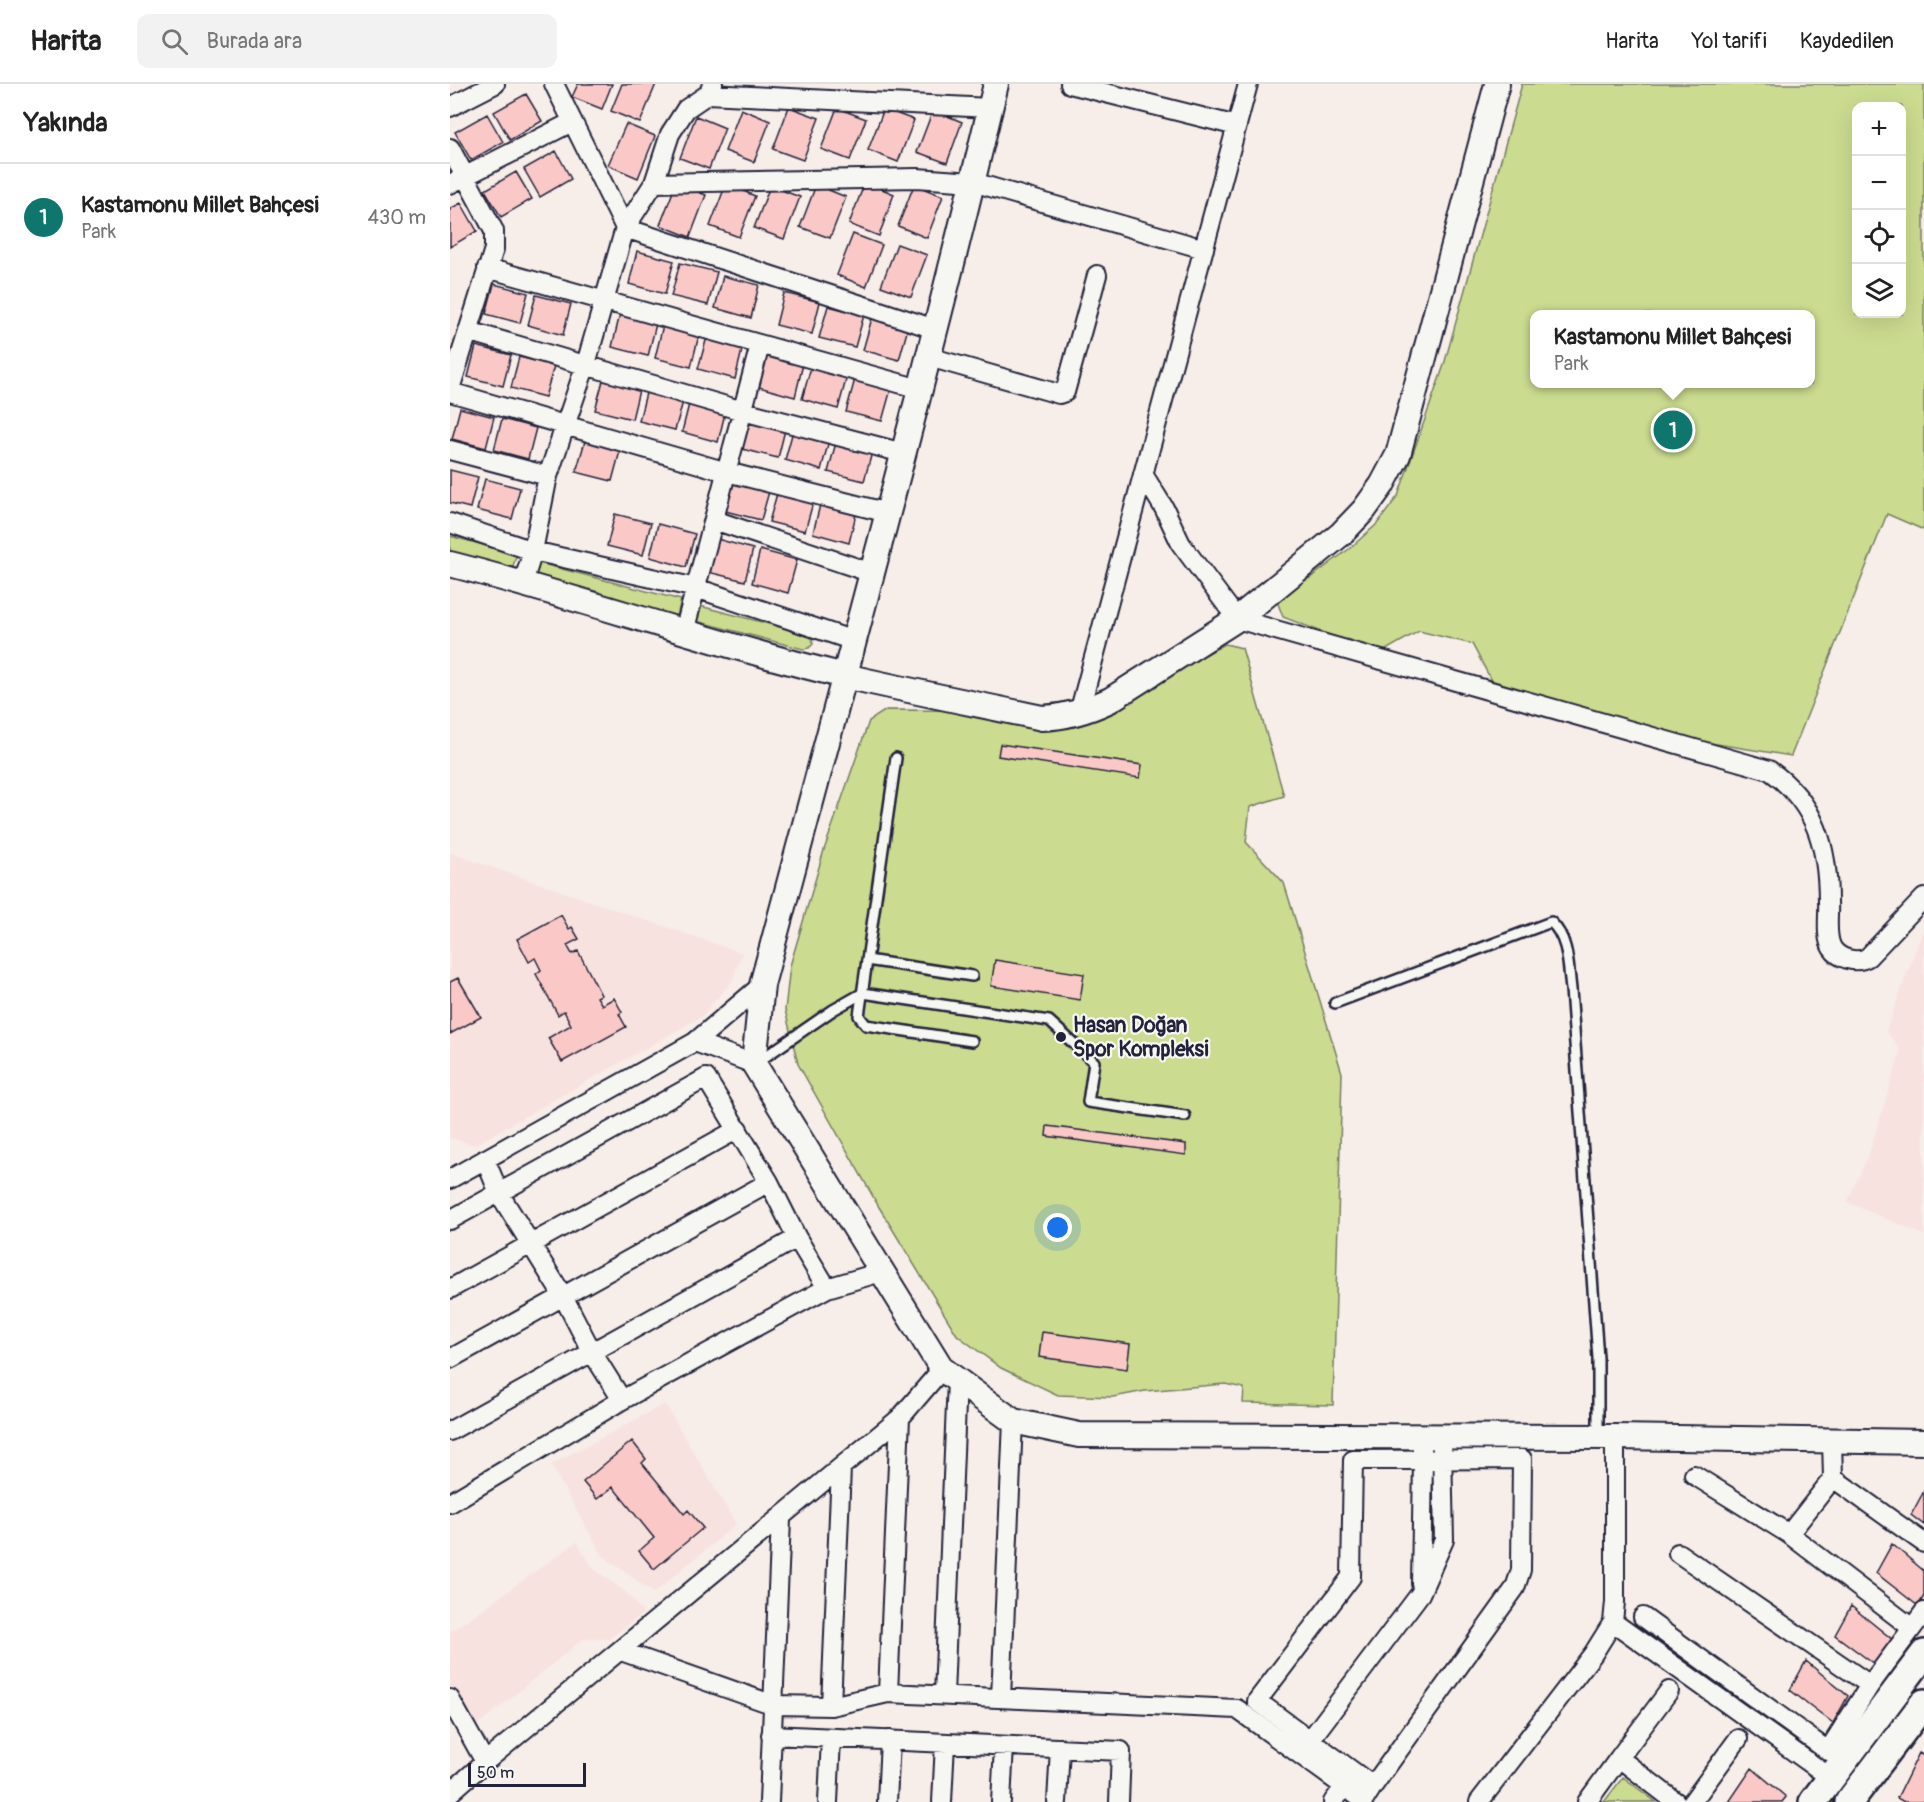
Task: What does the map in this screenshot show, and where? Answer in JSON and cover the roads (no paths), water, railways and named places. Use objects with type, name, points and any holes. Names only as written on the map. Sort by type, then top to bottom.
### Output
[{"type":"main road","points":[[1813,1802],[1924,1654]]},
{"type":"main road","points":[[1857,1799],[1924,1703]]},
{"type":"street","points":[[450,107],[495,84]]},
{"type":"street","points":[[554,84],[625,228],[935,329]]},
{"type":"street","points":[[996,84],[929,357],[762,985],[754,1064],[881,1272],[949,1375],[1013,1421],[1079,1435],[1435,1444],[1607,1437],[1924,1442]]},
{"type":"street","points":[[1070,84],[1237,126]]},
{"type":"street","points":[[1079,713],[1248,84]]},
{"type":"street","points":[[450,564],[524,583],[684,632],[845,676],[1042,718],[1061,718],[1110,700],[1237,619],[1341,534],[1373,498],[1394,463],[1497,84]]},
{"type":"street","points":[[524,583],[548,476],[586,364],[625,228],[654,183],[670,134],[686,109],[711,89],[990,108]]},
{"type":"street","points":[[457,180],[572,122]]},
{"type":"street","points":[[450,148],[457,180],[494,231],[494,249],[450,391],[727,472],[888,513]]},
{"type":"street","points":[[654,183],[916,178],[973,182],[1204,249]]},
{"type":"street","points":[[487,268],[920,389]]},
{"type":"street","points":[[929,357],[1059,394],[1065,392],[1097,275]]},
{"type":"street","points":[[468,331],[743,411],[903,453]]},
{"type":"street","points":[[684,632],[760,345]]},
{"type":"street","points":[[450,450],[548,476]]},
{"type":"street","points":[[1143,474],[1164,508],[1181,544],[1237,619],[1743,761],[1769,770],[1785,781],[1802,802],[1820,834],[1828,878],[1829,939],[1834,950],[1844,957],[1857,961],[1869,957],[1924,898]]},
{"type":"street","points":[[714,520],[872,573]]},
{"type":"street","points":[[450,523],[533,551],[696,588],[854,641]]},
{"type":"street","points":[[450,1179],[695,1042],[762,985]]},
{"type":"street","points":[[695,1042],[754,1064]]},
{"type":"street","points":[[450,1220],[706,1078],[769,1182],[797,1238],[827,1288]]},
{"type":"street","points":[[450,1289],[738,1129]]},
{"type":"street","points":[[485,1159],[499,1193],[563,1296],[592,1352],[622,1400]]},
{"type":"street","points":[[450,1359],[769,1182]]},
{"type":"street","points":[[450,1431],[797,1238]]},
{"type":"street","points":[[450,1503],[622,1400],[827,1288],[881,1272]]},
{"type":"street","points":[[450,1793],[781,1519],[949,1375]]},
{"type":"street","points":[[944,1695],[949,1375]]},
{"type":"street","points":[[888,1693],[900,1418]]},
{"type":"street","points":[[1001,1698],[1013,1421]]},
{"type":"street","points":[[1479,1802],[1593,1654],[1613,1622],[1616,1579],[1607,1437]]},
{"type":"street","points":[[1789,1533],[1833,1478],[1832,1440]]},
{"type":"street","points":[[1420,1594],[1423,1460],[1435,1444]]},
{"type":"street","points":[[1310,1740],[1420,1594],[1444,1540],[1443,1508],[1435,1444]]},
{"type":"street","points":[[1366,1796],[1515,1588],[1521,1570],[1522,1460],[1435,1444]]},
{"type":"street","points":[[1366,1796],[1310,1740],[1257,1701],[1351,1577],[1353,1460],[1423,1460]]},
{"type":"street","points":[[831,1706],[841,1468]]},
{"type":"street","points":[[1694,1475],[1789,1533],[1912,1628]]},
{"type":"street","points":[[1833,1478],[1924,1543]]},
{"type":"street","points":[[1422,1508],[1443,1508]]},
{"type":"street","points":[[769,1802],[781,1519]]},
{"type":"street","points":[[1678,1553],[1870,1685]]},
{"type":"street","points":[[1642,1617],[1828,1751],[1870,1685],[1924,1612]]},
{"type":"street","points":[[1613,1622],[1831,1778]]},
{"type":"street","points":[[621,1651],[774,1705],[831,1706],[888,1693],[1237,1709],[1345,1786],[1366,1796]]},
{"type":"street","points":[[1587,1802],[1669,1691]]},
{"type":"street","points":[[450,1699],[485,1762]]},
{"type":"street","points":[[771,1735],[1121,1751],[1119,1802]]},
{"type":"street","points":[[828,1802],[831,1737]]},
{"type":"street","points":[[1692,1802],[1738,1739]]},
{"type":"street","points":[[887,1802],[890,1740]]},
{"type":"street","points":[[942,1802],[945,1743]]},
{"type":"street","points":[[1001,1802],[1004,1746]]},
{"type":"street","points":[[1057,1802],[1060,1748]]},
{"type":"street","points":[[1619,1758],[1676,1802]]},
{"type":"street","points":[[1333,1802],[1345,1786]]},
{"type":"lane","points":[[896,758],[859,1016],[866,1025],[972,1041]]},
{"type":"lane","points":[[1335,1003],[1551,922],[1560,930],[1567,952],[1571,989],[1598,1358],[1607,1437]]},
{"type":"lane","points":[[867,960],[972,976]]},
{"type":"lane","points":[[754,1064],[862,993],[1049,1021],[1094,1062],[1088,1102],[1185,1116]]},
{"type":"place","name":"Kastamonu Millet Bahçesi","points":[[1673,430]]},
{"type":"place","name":"Hasan Doğan Spor Kompleksi","points":[[1061,1037]]}]
